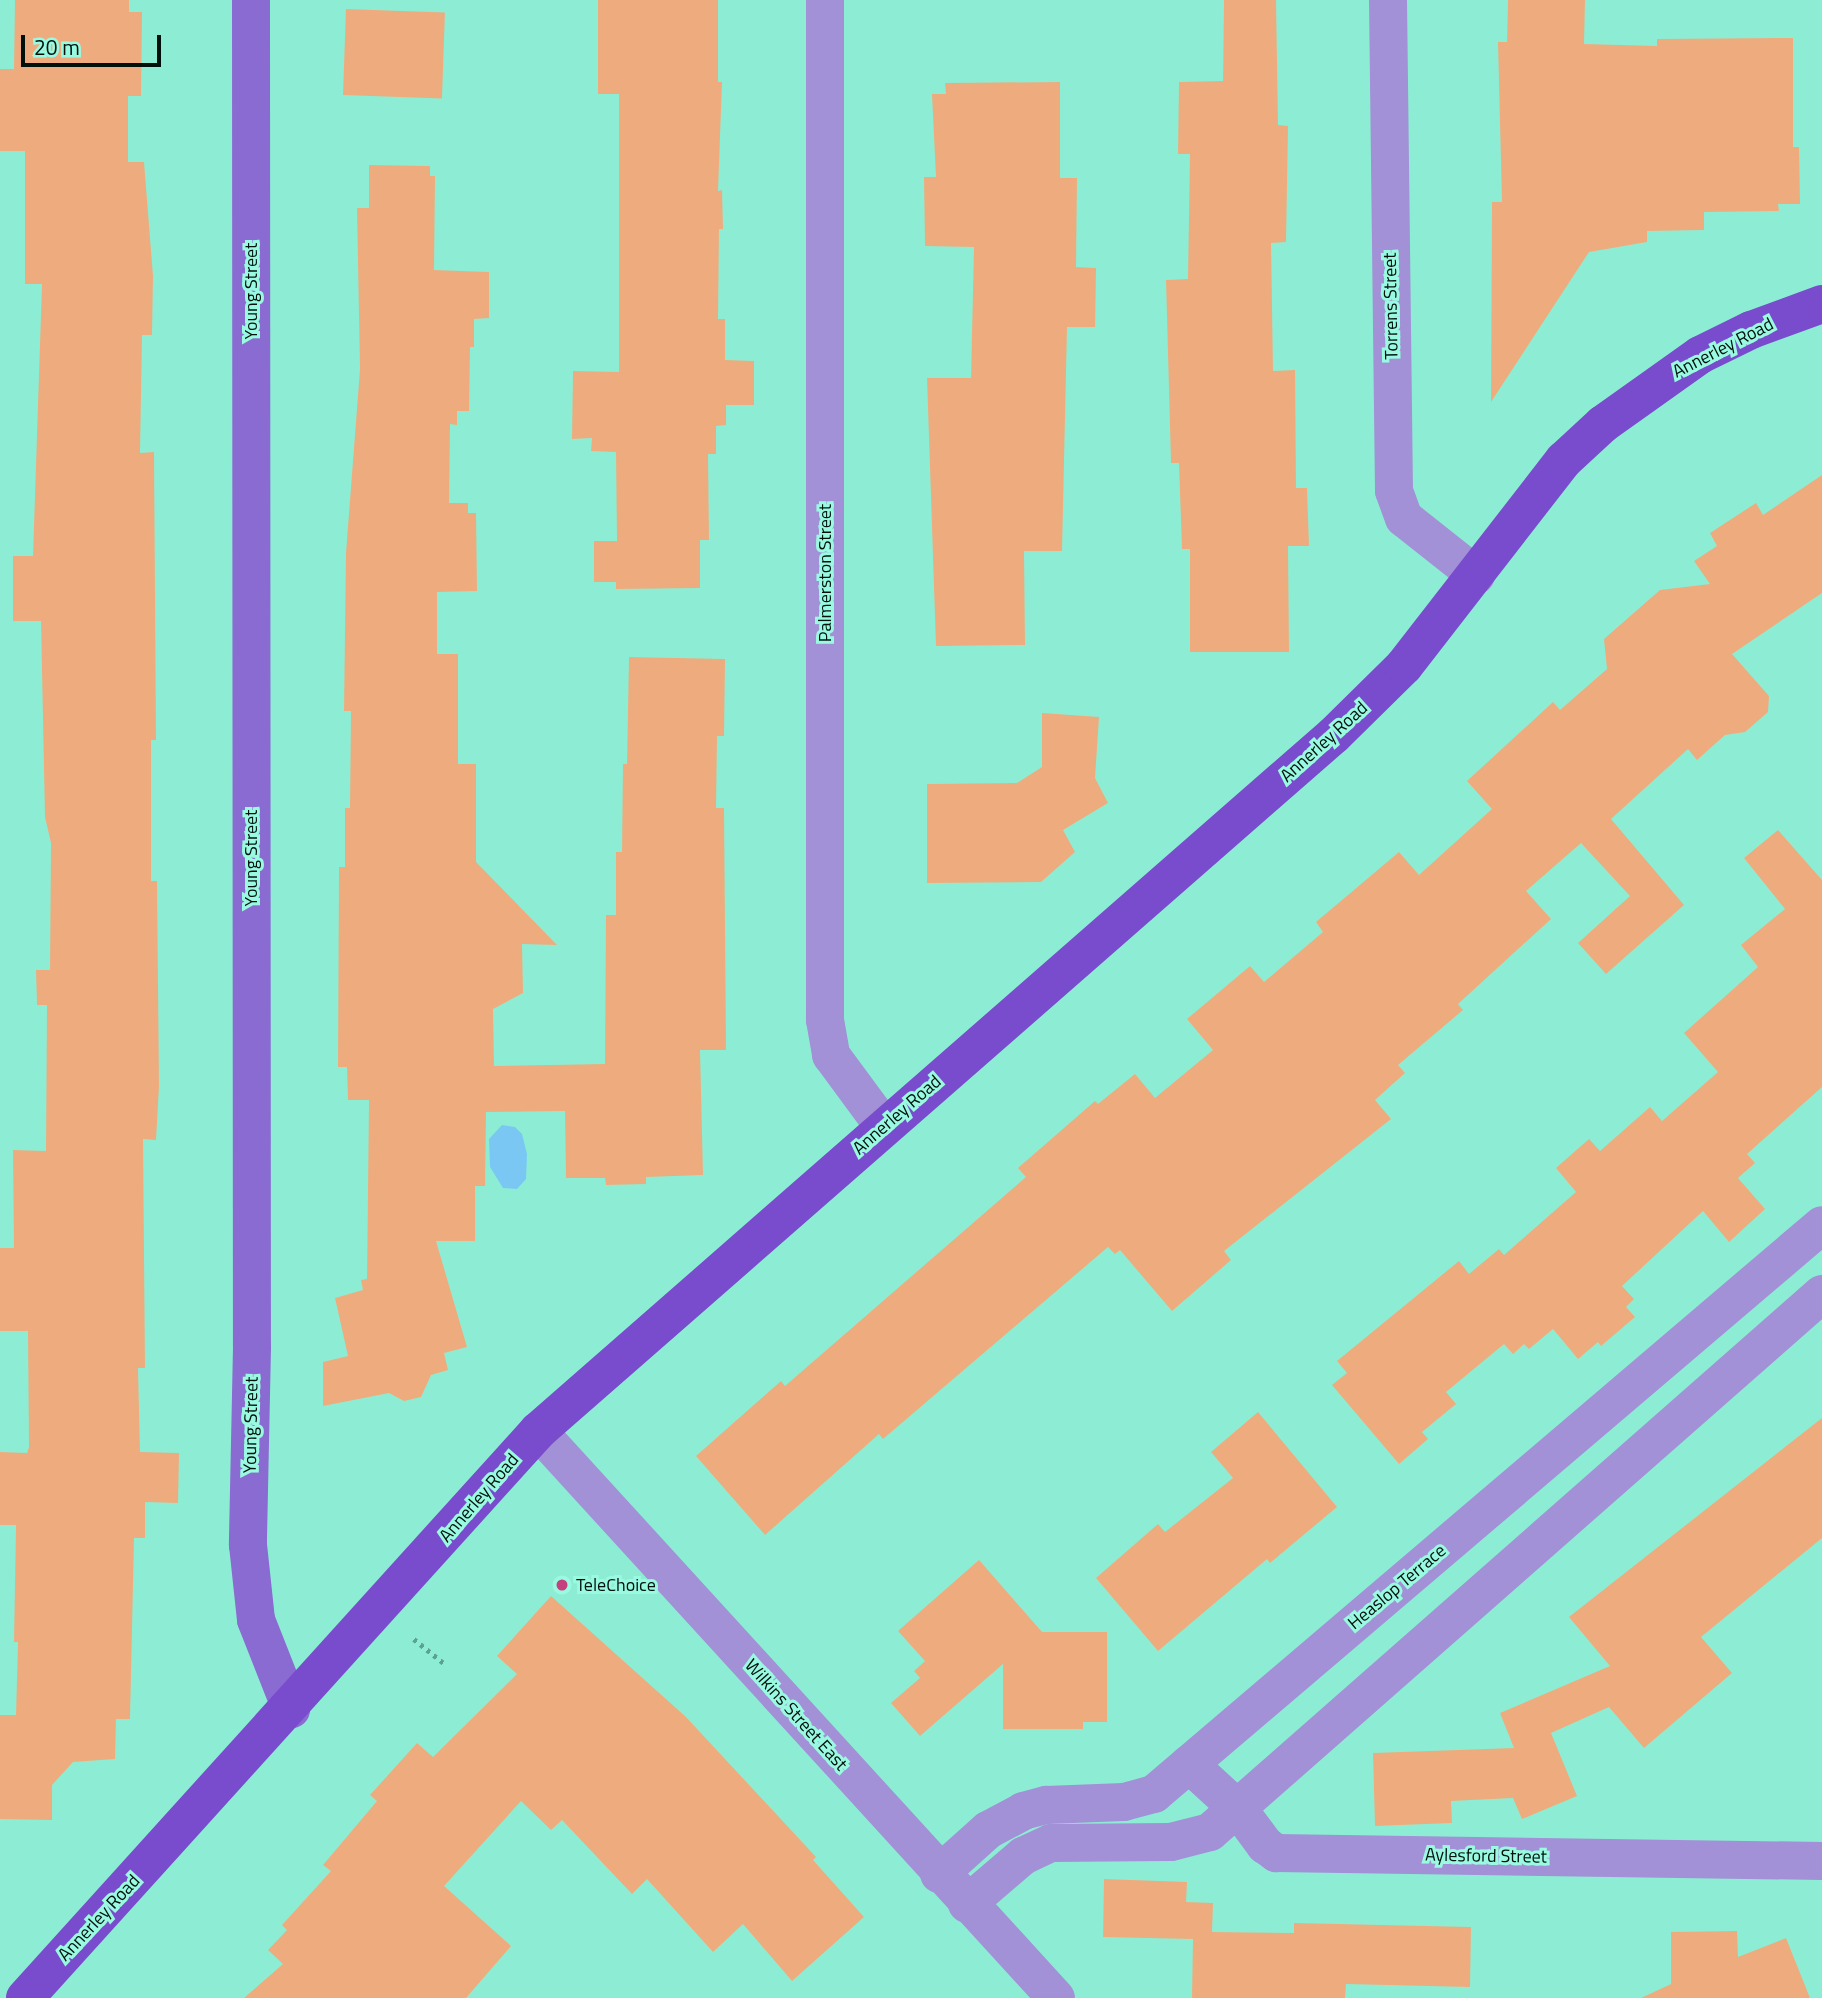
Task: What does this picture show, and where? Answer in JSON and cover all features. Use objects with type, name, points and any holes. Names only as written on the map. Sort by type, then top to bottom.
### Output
[{"type":"main road","name":"Annerley Road","points":[[25,1998],[291,1709],[538,1431],[1335,735],[1404,667],[1564,460],[1603,424],[1700,355],[1751,330],[1822,304]]},
{"type":"street","name":"Young Street","points":[[251,0],[248,1555],[256,1620],[291,1709]]},
{"type":"street","name":"Palmerston Street","points":[[825,0],[825,1020],[831,1055],[884,1127]]},
{"type":"street","name":"Torrens Street","points":[[1388,0],[1394,491],[1405,518],[1476,575]]},
{"type":"street","name":"Heaslop Terrace","points":[[939,1874],[988,1830],[1023,1811],[1046,1805],[1143,1798],[1188,1765],[1822,1225]]},
{"type":"street","points":[[967,1905],[1035,1848],[1069,1840],[1187,1841],[1210,1832],[1239,1810],[1822,1294]]},
{"type":"street","name":"Wilkins Street East","points":[[538,1431],[967,1905],[1056,1998]]},
{"type":"street","name":"Aylesford Street","points":[[1188,1765],[1239,1810],[1265,1845],[1282,1854],[1822,1861]]},
{"type":"path","points":[[414,1639],[444,1664]]},
{"type":"water","points":[[502,1125],[515,1127],[522,1134],[527,1154],[526,1179],[517,1189],[503,1188],[490,1167],[489,1139]]},
{"type":"building","points":[[15,0],[129,0],[129,12],[142,12],[141,96],[128,96],[128,162],[144,162],[153,276],[152,335],[142,335],[140,453],[154,452],[156,740],[151,740],[151,881],[157,881],[159,1086],[156,1140],[143,1139],[145,1368],[138,1368],[140,1452],[179,1453],[178,1503],[145,1502],[145,1538],[134,1538],[130,1719],[116,1719],[115,1759],[73,1762],[52,1785],[52,1820],[0,1819],[0,1715],[16,1715],[18,1642],[14,1642],[16,1525],[0,1525],[0,1452],[27,1453],[29,1447],[28,1331],[0,1331],[0,1248],[14,1248],[13,1150],[46,1151],[47,1005],[37,1005],[36,970],[50,970],[51,843],[45,817],[41,621],[13,621],[13,556],[33,556],[42,284],[25,284],[25,151],[0,151],[0,69],[14,69]]},
{"type":"building","points":[[598,0],[718,0],[718,82],[722,82],[718,191],[722,190],[723,229],[719,229],[718,319],[725,319],[725,360],[754,361],[754,405],[726,405],[726,425],[716,426],[716,454],[708,454],[709,540],[700,540],[700,588],[616,589],[616,582],[594,582],[594,541],[617,541],[616,452],[591,451],[592,438],[572,439],[573,371],[619,372],[619,94],[598,94]]},
{"type":"building","points":[[1224,0],[1276,0],[1278,125],[1288,126],[1286,242],[1271,243],[1273,371],[1295,370],[1296,488],[1307,488],[1309,546],[1288,546],[1289,652],[1190,652],[1190,549],[1182,549],[1179,463],[1171,463],[1166,280],[1188,279],[1190,154],[1178,154],[1179,82],[1223,81]]},
{"type":"building","points":[[1508,0],[1585,0],[1584,44],[1657,46],[1657,39],[1793,38],[1793,147],[1799,147],[1800,204],[1778,204],[1779,211],[1704,212],[1704,230],[1647,231],[1647,242],[1589,252],[1491,402],[1492,202],[1502,202],[1498,42],[1507,42]]},
{"type":"building","points":[[346,9],[445,12],[442,98],[343,95]]},
{"type":"building","points":[[1060,82],[1060,178],[1077,178],[1076,267],[1096,268],[1095,327],[1067,327],[1062,551],[1024,551],[1025,645],[936,646],[927,378],[971,378],[974,247],[925,246],[924,177],[936,177],[932,94],[946,94],[945,83]]},
{"type":"building","points":[[369,165],[430,166],[430,176],[435,176],[434,270],[489,272],[489,318],[474,319],[474,347],[470,347],[469,411],[457,411],[457,425],[450,424],[449,503],[468,503],[468,513],[476,513],[477,591],[437,592],[437,654],[458,654],[458,764],[476,764],[476,862],[557,945],[522,944],[523,993],[493,1009],[494,1066],[605,1064],[606,915],[616,915],[616,852],[622,852],[623,764],[627,764],[629,657],[725,659],[724,736],[717,736],[716,808],[724,808],[726,1050],[700,1050],[703,1175],[646,1177],[646,1184],[606,1185],[605,1178],[566,1178],[565,1111],[486,1112],[485,1186],[475,1186],[475,1241],[436,1241],[467,1347],[444,1353],[448,1370],[431,1375],[421,1397],[404,1401],[389,1393],[323,1406],[323,1362],[348,1356],[335,1298],[363,1290],[361,1280],[367,1279],[369,1100],[348,1100],[347,1067],[338,1067],[339,867],[345,867],[345,808],[350,808],[351,711],[344,711],[346,553],[360,369],[357,208],[369,208]]},
{"type":"building","points":[[1822,475],[1822,593],[1732,654],[1769,696],[1768,712],[1745,732],[1725,735],[1697,760],[1688,749],[1611,819],[1684,905],[1606,974],[1578,943],[1630,896],[1581,843],[1526,891],[1551,919],[1458,1004],[1463,1010],[1398,1065],[1405,1073],[1375,1100],[1391,1119],[1224,1251],[1231,1260],[1172,1311],[1120,1250],[1115,1254],[1108,1247],[883,1439],[879,1434],[765,1535],[696,1456],[781,1381],[785,1386],[1026,1177],[1018,1168],[1095,1101],[1098,1104],[1135,1074],[1155,1098],[1213,1050],[1187,1019],[1250,966],[1264,982],[1323,932],[1316,922],[1399,852],[1419,875],[1492,809],[1467,781],[1553,702],[1560,710],[1607,669],[1604,639],[1660,590],[1710,584],[1694,561],[1717,546],[1710,533],[1756,503],[1763,515]]},
{"type":"building","points":[[1042,713],[1099,717],[1095,778],[1108,803],[1063,830],[1075,852],[1041,882],[927,883],[927,784],[1017,783],[1042,767]]},
{"type":"building","points":[[1778,830],[1822,880],[1822,1087],[1747,1154],[1755,1163],[1738,1178],[1765,1209],[1729,1242],[1703,1211],[1622,1286],[1634,1299],[1626,1307],[1635,1317],[1601,1346],[1598,1342],[1578,1359],[1553,1329],[1529,1349],[1524,1344],[1513,1354],[1504,1344],[1446,1392],[1456,1404],[1422,1432],[1428,1439],[1399,1464],[1332,1385],[1347,1373],[1337,1361],[1459,1261],[1469,1274],[1499,1249],[1504,1255],[1576,1192],[1556,1168],[1589,1139],[1600,1151],[1650,1107],[1662,1121],[1718,1072],[1684,1033],[1758,967],[1741,945],[1785,909],[1744,858]]},
{"type":"building","points":[[1258,1412],[1337,1507],[1270,1563],[1267,1559],[1158,1651],[1096,1578],[1158,1524],[1165,1532],[1233,1478],[1211,1452]]},
{"type":"building","points":[[1822,1418],[1822,1538],[1701,1637],[1732,1673],[1644,1748],[1609,1707],[1551,1733],[1577,1796],[1522,1819],[1513,1798],[1451,1801],[1452,1823],[1375,1826],[1373,1753],[1514,1748],[1500,1713],[1610,1666],[1569,1617]]},
{"type":"building","points":[[979,1560],[1042,1632],[1107,1632],[1107,1722],[1083,1722],[1083,1729],[1003,1729],[1003,1664],[920,1736],[891,1703],[920,1678],[914,1671],[925,1661],[898,1631]]},
{"type":"building","points":[[551,1596],[686,1717],[816,1857],[813,1860],[864,1917],[792,1981],[743,1924],[713,1952],[647,1879],[632,1894],[562,1820],[551,1830],[521,1801],[444,1886],[511,1946],[466,1998],[244,1998],[283,1964],[268,1950],[287,1930],[282,1925],[331,1871],[323,1865],[377,1801],[370,1795],[417,1743],[433,1757],[517,1674],[497,1656]]},
{"type":"building","points":[[1104,1879],[1187,1882],[1186,1902],[1213,1903],[1212,1932],[1294,1933],[1294,1923],[1471,1927],[1470,1987],[1346,1984],[1345,1998],[1192,1998],[1193,1939],[1103,1937]]},
{"type":"building","points":[[1737,1931],[1738,1957],[1786,1938],[1810,1998],[1641,1998],[1671,1984],[1671,1932]]},
{"type":"place","name":"TeleChoice","points":[[562,1585]]}]
